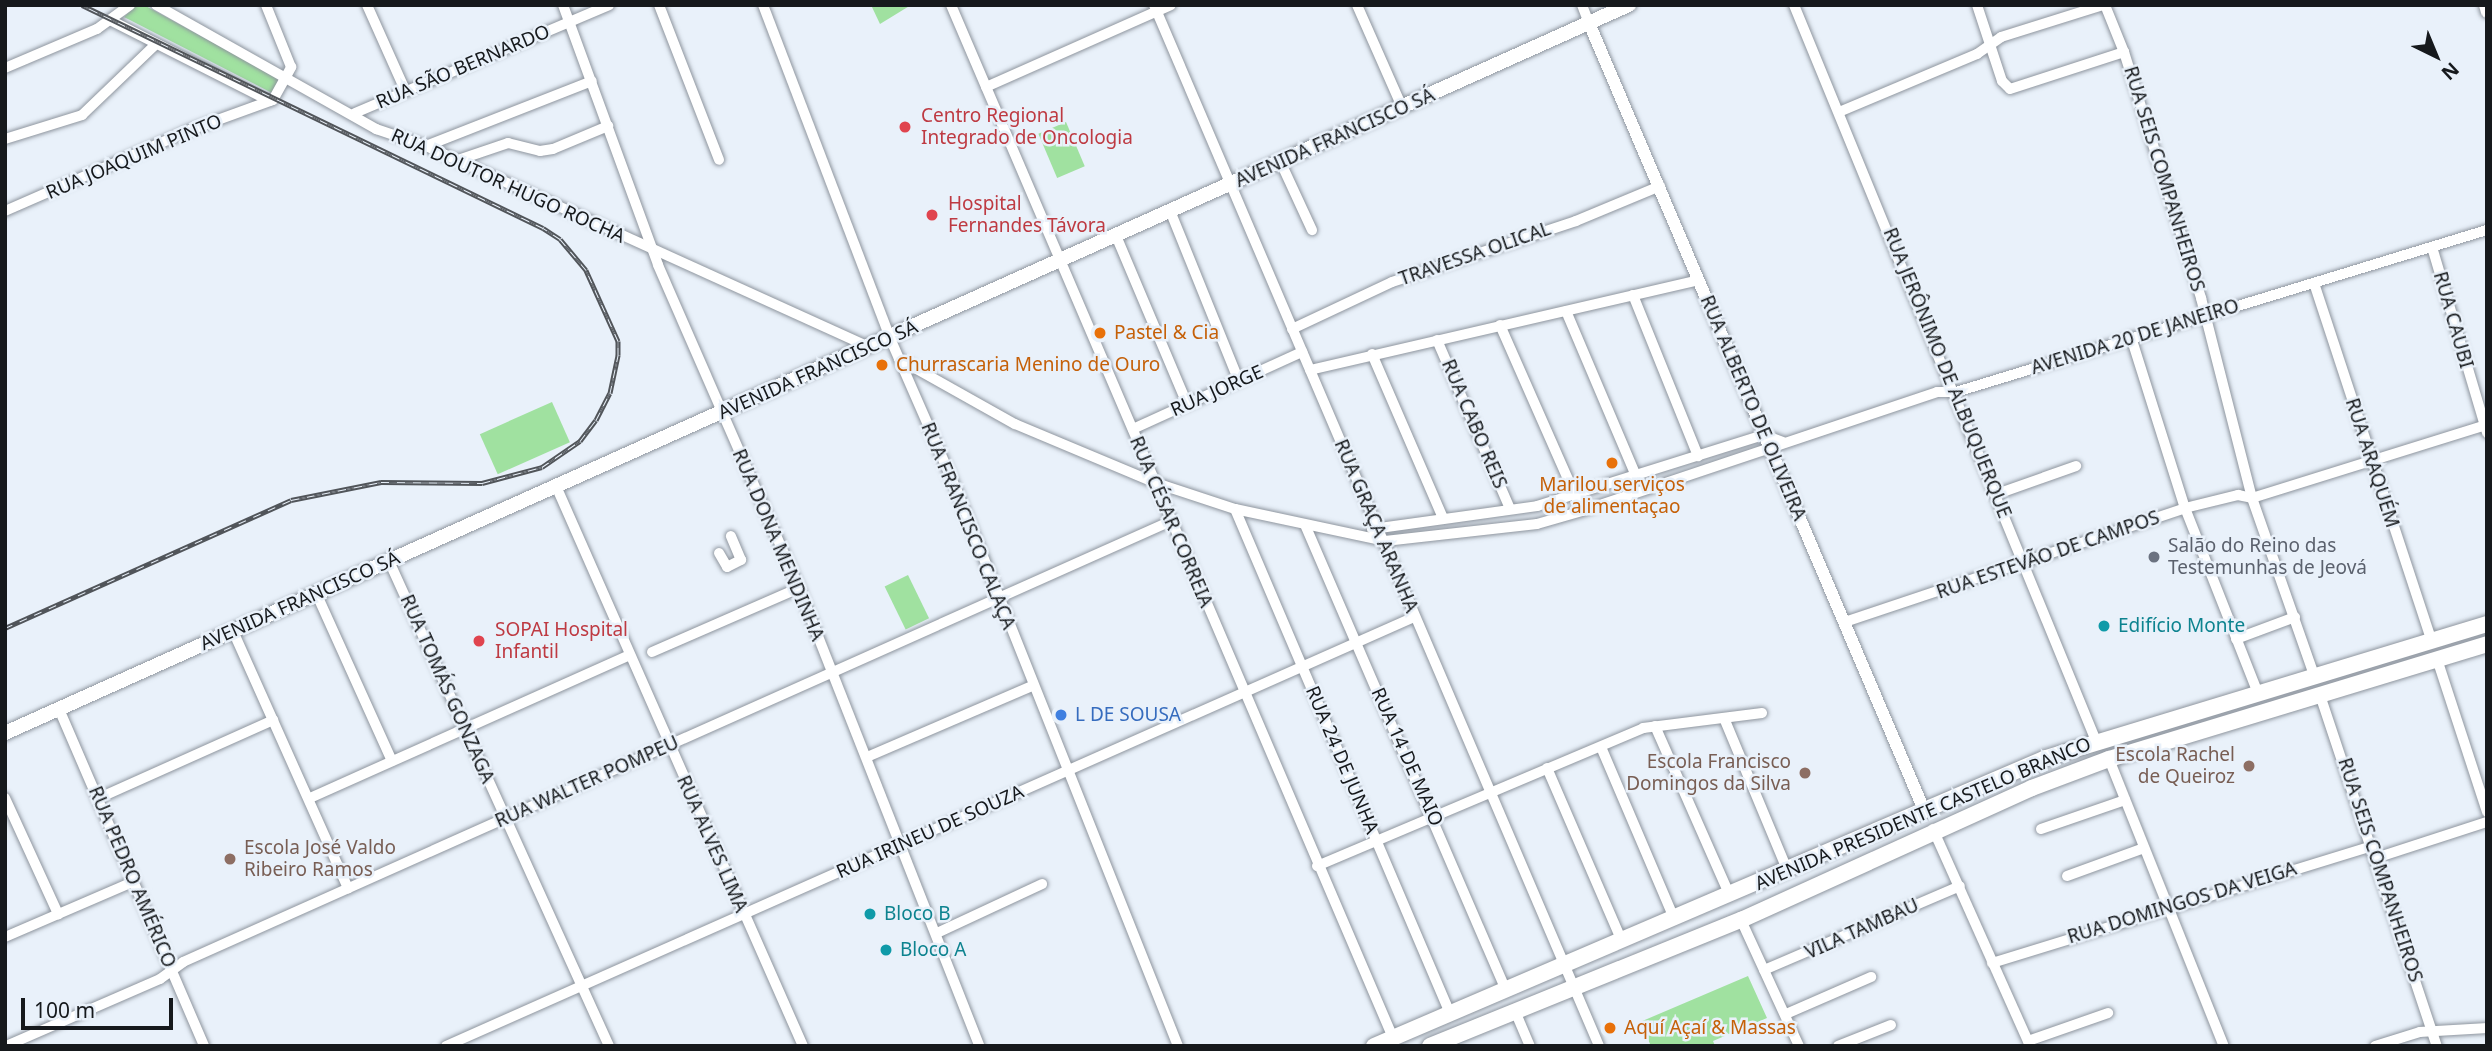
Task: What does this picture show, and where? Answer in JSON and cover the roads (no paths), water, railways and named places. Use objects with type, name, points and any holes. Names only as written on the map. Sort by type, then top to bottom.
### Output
[{"type":"main road","name":"AVENIDA FRANCISCO SÁ","points":[[5,733],[1171,213],[1629,5]]},
{"type":"main road","name":"AVENIDA PRESIDENTE CASTELO BRANCO","points":[[1374,1046],[1450,1010],[1641,933],[1924,810],[2096,741],[2487,624]]},
{"type":"main road","name":"AVENIDA PRESIDENTE CASTELO BRANCO","points":[[1430,1046],[1463,1040],[1515,1010],[1741,920],[1933,829],[2109,759],[2487,644]]},
{"type":"main road","points":[[1641,933],[1650,957]]},
{"type":"street","points":[[5,68],[112,21],[130,5]]},
{"type":"street","name":"RUA DOUTOR HUGO ROCHA","points":[[156,5],[287,79],[355,113],[376,129],[458,160],[870,347]]},
{"type":"street","points":[[112,21],[267,103],[287,79],[290,61],[266,5]]},
{"type":"street","points":[[367,5],[405,90]]},
{"type":"street","name":"RUA DONA MENDINHA","points":[[563,5],[654,250],[799,588],[903,844],[910,872],[937,933],[979,1046]]},
{"type":"street","name":"RUA SÃO BERNARDO","points":[[355,113],[609,5]]},
{"type":"street","points":[[659,5],[719,160]]},
{"type":"street","name":"RUA FRANCISCO CALAÇA","points":[[763,5],[890,338],[957,491],[996,598],[1178,1046]]},
{"type":"street","name":"RUA CÉSAR CORREIA","points":[[951,5],[1156,483],[1242,694],[1393,1038]]},
{"type":"street","points":[[986,87],[1156,8],[1171,5]]},
{"type":"street","points":[[1357,5],[1402,107]]},
{"type":"street","name":"RUA ALBERTO DE OLIVEIRA","points":[[1582,5],[1924,810]]},
{"type":"street","name":"RUA JERÔNIMO DE ALBUQUERQUE","points":[[1794,5],[1956,392],[2096,741]]},
{"type":"street","points":[[1977,5],[2002,81],[2010,89],[2124,52]]},
{"type":"street","points":[[1839,112],[1989,45],[2104,5]]},
{"type":"street","name":"RUA SEIS COMPANHEIROS","points":[[2104,5],[2124,52],[2201,299],[2202,315],[2252,498],[2314,675]]},
{"type":"street","points":[[2485,5],[2487,12]]},
{"type":"street","name":"RUA GRAÇA ARANHA","points":[[1156,8],[1599,1046]]},
{"type":"street","points":[[5,139],[82,115],[155,45]]},
{"type":"street","points":[[426,146],[592,81]]},
{"type":"street","name":"RUA JOAQUIM PINTO","points":[[5,211],[190,130],[267,103]]},
{"type":"street","points":[[458,160],[503,144],[553,149],[608,126]]},
{"type":"street","points":[[1281,163],[1312,230]]},
{"type":"street","name":"TRAVESSA OLICAL","points":[[1292,329],[1392,282],[1576,220],[1660,186]]},
{"type":"street","points":[[1171,213],[1239,381]]},
{"type":"street","name":"AVENIDA 20 DE JANEIRO","points":[[899,359],[1015,424],[1156,483],[1235,509],[1306,527],[1364,533],[1385,541],[1537,524],[1937,392],[1956,392],[2487,230]]},
{"type":"street","points":[[1117,237],[1187,404]]},
{"type":"street","name":"RUA CAUBI","points":[[2432,247],[2486,428]]},
{"type":"street","points":[[1310,370],[1699,280]]},
{"type":"street","name":"RUA ARAQUÉM","points":[[2314,283],[2371,464],[2432,642]]},
{"type":"street","points":[[1633,295],[1698,456]]},
{"type":"street","points":[[1566,311],[1636,476]]},
{"type":"street","points":[[1500,325],[1582,511]]},
{"type":"street","points":[[2131,337],[2185,508],[2257,691]]},
{"type":"street","name":"RUA CABO REIS","points":[[1437,340],[1510,509]]},
{"type":"street","name":"RUA JORGE","points":[[1133,429],[1302,352]]},
{"type":"street","points":[[1372,354],[1443,518]]},
{"type":"street","name":"RUA ESTEVÃO DE CAMPOS","points":[[1845,622],[2185,508],[2238,495],[2252,498],[2486,428]]},
{"type":"street","points":[[1364,533],[1378,525],[1510,509],[1575,495],[1763,435],[1783,442]]},
{"type":"street","points":[[1997,494],[2076,466]]},
{"type":"street","name":"RUA ALVES LIMA","points":[[556,486],[802,1043]]},
{"type":"street","name":"RUA 24 DE JUNHA","points":[[1235,509],[1450,1010]]},
{"type":"street","name":"RUA WALTER POMPEU","points":[[6,1046],[160,979],[172,970],[348,888],[1171,521]]},
{"type":"street","name":"RUA 14 DE MAIO","points":[[1306,527],[1505,988]]},
{"type":"street","points":[[719,553],[727,567],[741,560],[731,536]]},
{"type":"street","name":"RUA TOMÁS GONZAGA","points":[[390,561],[608,1043]]},
{"type":"street","points":[[652,652],[799,588]]},
{"type":"street","points":[[317,595],[392,761]]},
{"type":"street","name":"RUA IRINEU DE SOUZA","points":[[446,1046],[1414,617]]},
{"type":"street","points":[[2236,639],[2295,617]]},
{"type":"street","points":[[233,631],[348,888]]},
{"type":"street","points":[[310,798],[629,654]]},
{"type":"street","points":[[2437,659],[2487,812]]},
{"type":"street","points":[[867,757],[1032,686]]},
{"type":"street","name":"RUA SEIS COMPANHEIROS","points":[[2320,695],[2437,1046]]},
{"type":"street","name":"RUA PEDRO AMÉRICO","points":[[59,709],[204,1046]]},
{"type":"street","points":[[1317,866],[1547,768],[1655,726],[1762,713]]},
{"type":"street","points":[[1724,718],[1787,869]]},
{"type":"street","points":[[99,798],[273,720]]},
{"type":"street","points":[[1655,726],[1729,894]]},
{"type":"street","points":[[1601,747],[1674,918]]},
{"type":"street","points":[[2109,759],[2224,1046]]},
{"type":"street","points":[[1547,768],[1621,939]]},
{"type":"street","points":[[5,798],[58,914]]},
{"type":"street","points":[[2041,829],[2125,800]]},
{"type":"street","points":[[2376,858],[2487,822]]},
{"type":"street","points":[[1933,829],[2029,1044],[2108,1013]]},
{"type":"street","name":"RUA DOMINGOS DA VEIGA","points":[[1992,962],[2167,906],[2372,846]]},
{"type":"street","points":[[2067,876],[2144,848]]},
{"type":"street","points":[[5,937],[133,882]]},
{"type":"street","points":[[937,933],[1042,884]]},
{"type":"street","name":"VILA TAMBAU","points":[[1764,970],[1960,886]]},
{"type":"street","points":[[1741,920],[1799,1046]]},
{"type":"street","points":[[1786,1014],[1871,977]]},
{"type":"street","points":[[1515,1010],[1530,1046]]},
{"type":"street","points":[[1838,1046],[1891,1025]]},
{"type":"street","points":[[2375,1046],[2433,1031],[2487,1028]]},
{"type":"street","points":[[594,1046],[608,1043]]},
{"type":"street","points":[[788,1046],[802,1043]]},
{"type":"railway","points":[[5,628],[291,500],[381,482],[482,483],[542,467],[580,441],[596,420],[610,393],[618,355],[618,341],[586,270],[560,239],[543,228],[82,5]]},
{"type":"place","name":"Centro Regional Integrado de Oncologia","points":[[905,127]]},
{"type":"place","name":"Hospital Fernandes Távora","points":[[932,215]]},
{"type":"place","name":"Pastel & Cia","points":[[1100,333]]},
{"type":"place","name":"Churrascaria Menino de Ouro","points":[[882,365]]},
{"type":"place","name":"Marilou serviços de alimentaçao","points":[[1612,463]]},
{"type":"place","name":"Salão do Reino das Testemunhas de Jeová","points":[[2154,557]]},
{"type":"place","name":"Edifício Monte","points":[[2104,626]]},
{"type":"place","name":"SOPAI Hospital Infantil","points":[[479,641]]},
{"type":"place","name":"L DE SOUSA","points":[[1061,715]]},
{"type":"place","name":"Escola Rachel de Queiroz","points":[[2249,766]]},
{"type":"place","name":"Escola Francisco Domingos da Silva","points":[[1805,773]]},
{"type":"place","name":"Escola José Valdo Ribeiro Ramos","points":[[230,859]]},
{"type":"place","name":"Bloco B","points":[[870,914]]},
{"type":"place","name":"Bloco A","points":[[886,950]]},
{"type":"place","name":"Aquí Açaí & Massas","points":[[1610,1028]]}]
